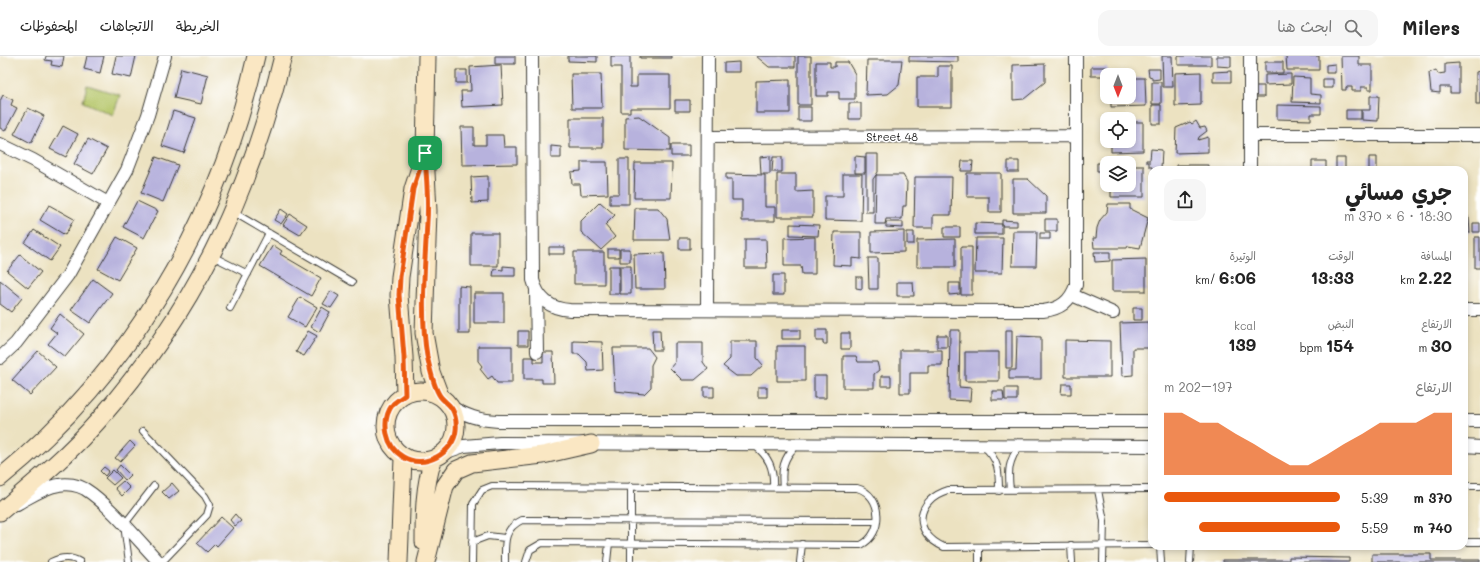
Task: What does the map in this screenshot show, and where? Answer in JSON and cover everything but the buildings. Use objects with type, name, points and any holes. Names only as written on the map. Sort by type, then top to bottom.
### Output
[{"type":"street","points":[[0,358],[16,342],[68,275],[108,204],[126,170],[140,137],[165,56]]},
{"type":"street","points":[[0,478],[24,458],[66,418],[110,368],[149,313],[183,255],[211,197],[234,136],[256,56]]},
{"type":"street","points":[[0,512],[54,465],[97,422],[135,376],[178,315],[212,256],[232,212],[254,157],[272,101],[283,56]]},
{"type":"street","points":[[425,562],[424,497],[427,479],[439,456],[453,443],[456,431],[456,418],[445,401],[431,372],[424,333],[428,211],[425,153],[427,56]]},
{"type":"street","points":[[532,56],[533,280],[536,290],[537,352]]},
{"type":"street","points":[[707,309],[709,137],[708,56]]},
{"type":"street","points":[[536,290],[542,299],[550,305],[560,309],[1054,310],[1065,304],[1072,295],[1076,285],[1077,274],[1076,56]]},
{"type":"street","points":[[1250,56],[1250,166]]},
{"type":"street","points":[[1250,135],[1480,135]]},
{"type":"street","name":"Street 48","points":[[709,137],[1076,136]]},
{"type":"street","points":[[0,144],[33,160],[108,204]]},
{"type":"street","points":[[405,395],[404,357],[399,295],[400,277],[413,189],[425,153]]},
{"type":"street","points":[[1072,295],[1113,313]]},
{"type":"street","points":[[1468,310],[1480,310]]},
{"type":"street","points":[[1148,421],[498,421],[481,420],[464,415],[445,401],[429,392],[416,391],[405,395],[393,404],[386,418],[386,432],[392,446],[403,458],[423,462],[464,446],[482,444],[1148,446]]},
{"type":"street","points":[[1468,421],[1480,421]]},
{"type":"street","points":[[425,562],[445,486],[456,470],[472,463],[543,455],[591,444]]},
{"type":"street","points":[[1468,446],[1480,447]]},
{"type":"street","points":[[399,562],[403,458]]},
{"type":"street","points":[[0,512],[46,489],[58,485],[72,484],[84,488],[95,496],[124,524],[159,562]]},
{"type":"lane","points":[[427,74],[434,56]]},
{"type":"lane","points":[[232,212],[352,282]]},
{"type":"lane","points":[[230,308],[269,233]]},
{"type":"lane","points":[[212,256],[248,274]]},
{"type":"lane","points":[[143,431],[205,496],[210,505],[207,515],[162,562]]},
{"type":"lane","points":[[754,445],[764,453],[771,463],[774,475],[773,487]]},
{"type":"lane","points":[[783,487],[783,464],[788,454],[796,446]]},
{"type":"lane","points":[[983,446],[990,452],[999,468],[999,491]]},
{"type":"lane","points":[[1010,490],[1009,464],[1013,454],[1020,446]]},
{"type":"lane","points":[[129,562],[124,524],[154,486]]},
{"type":"lane","points":[[472,562],[473,504],[478,494],[487,488],[500,486],[783,487],[864,490],[873,499],[877,521],[877,529],[873,536],[868,542],[861,545],[542,543],[530,550],[526,562]]},
{"type":"lane","points":[[631,486],[631,562]]},
{"type":"lane","points":[[1468,486],[1480,486]]},
{"type":"lane","points":[[1148,488],[999,491],[948,490],[939,492],[931,498],[925,506],[922,515],[922,525],[926,535],[934,543],[944,547],[1148,545]]},
{"type":"lane","points":[[1098,490],[1104,521],[1103,562]]},
{"type":"lane","points":[[505,562],[505,538],[508,530],[514,524],[522,520],[877,521]]},
{"type":"lane","points":[[472,542],[488,536],[505,538]]},
{"type":"lane","points":[[1468,542],[1480,542]]},
{"type":"lane","points":[[607,562],[609,543]]},
{"type":"lane","points":[[800,562],[802,544]]},
{"type":"lane","points":[[1071,545],[1072,562]]},
{"type":"lane","points":[[978,547],[978,562]]},
{"type":"lane","points":[[1160,550],[1161,562]]},
{"type":"lane","points":[[1190,562],[1191,550]]},
{"type":"lane","points":[[51,562],[58,558],[69,558],[80,562]]},
{"type":"green space","points":[[87,85],[120,95],[113,115],[83,102]]},
{"type":"route","points":[[425,153],[428,211],[424,312],[427,356],[440,396],[450,406],[456,418],[456,431],[453,443],[444,453],[433,460],[423,462],[403,458],[392,446],[386,432],[386,418],[393,404],[405,395],[404,357],[399,295],[400,277],[413,189],[425,153]]}]
